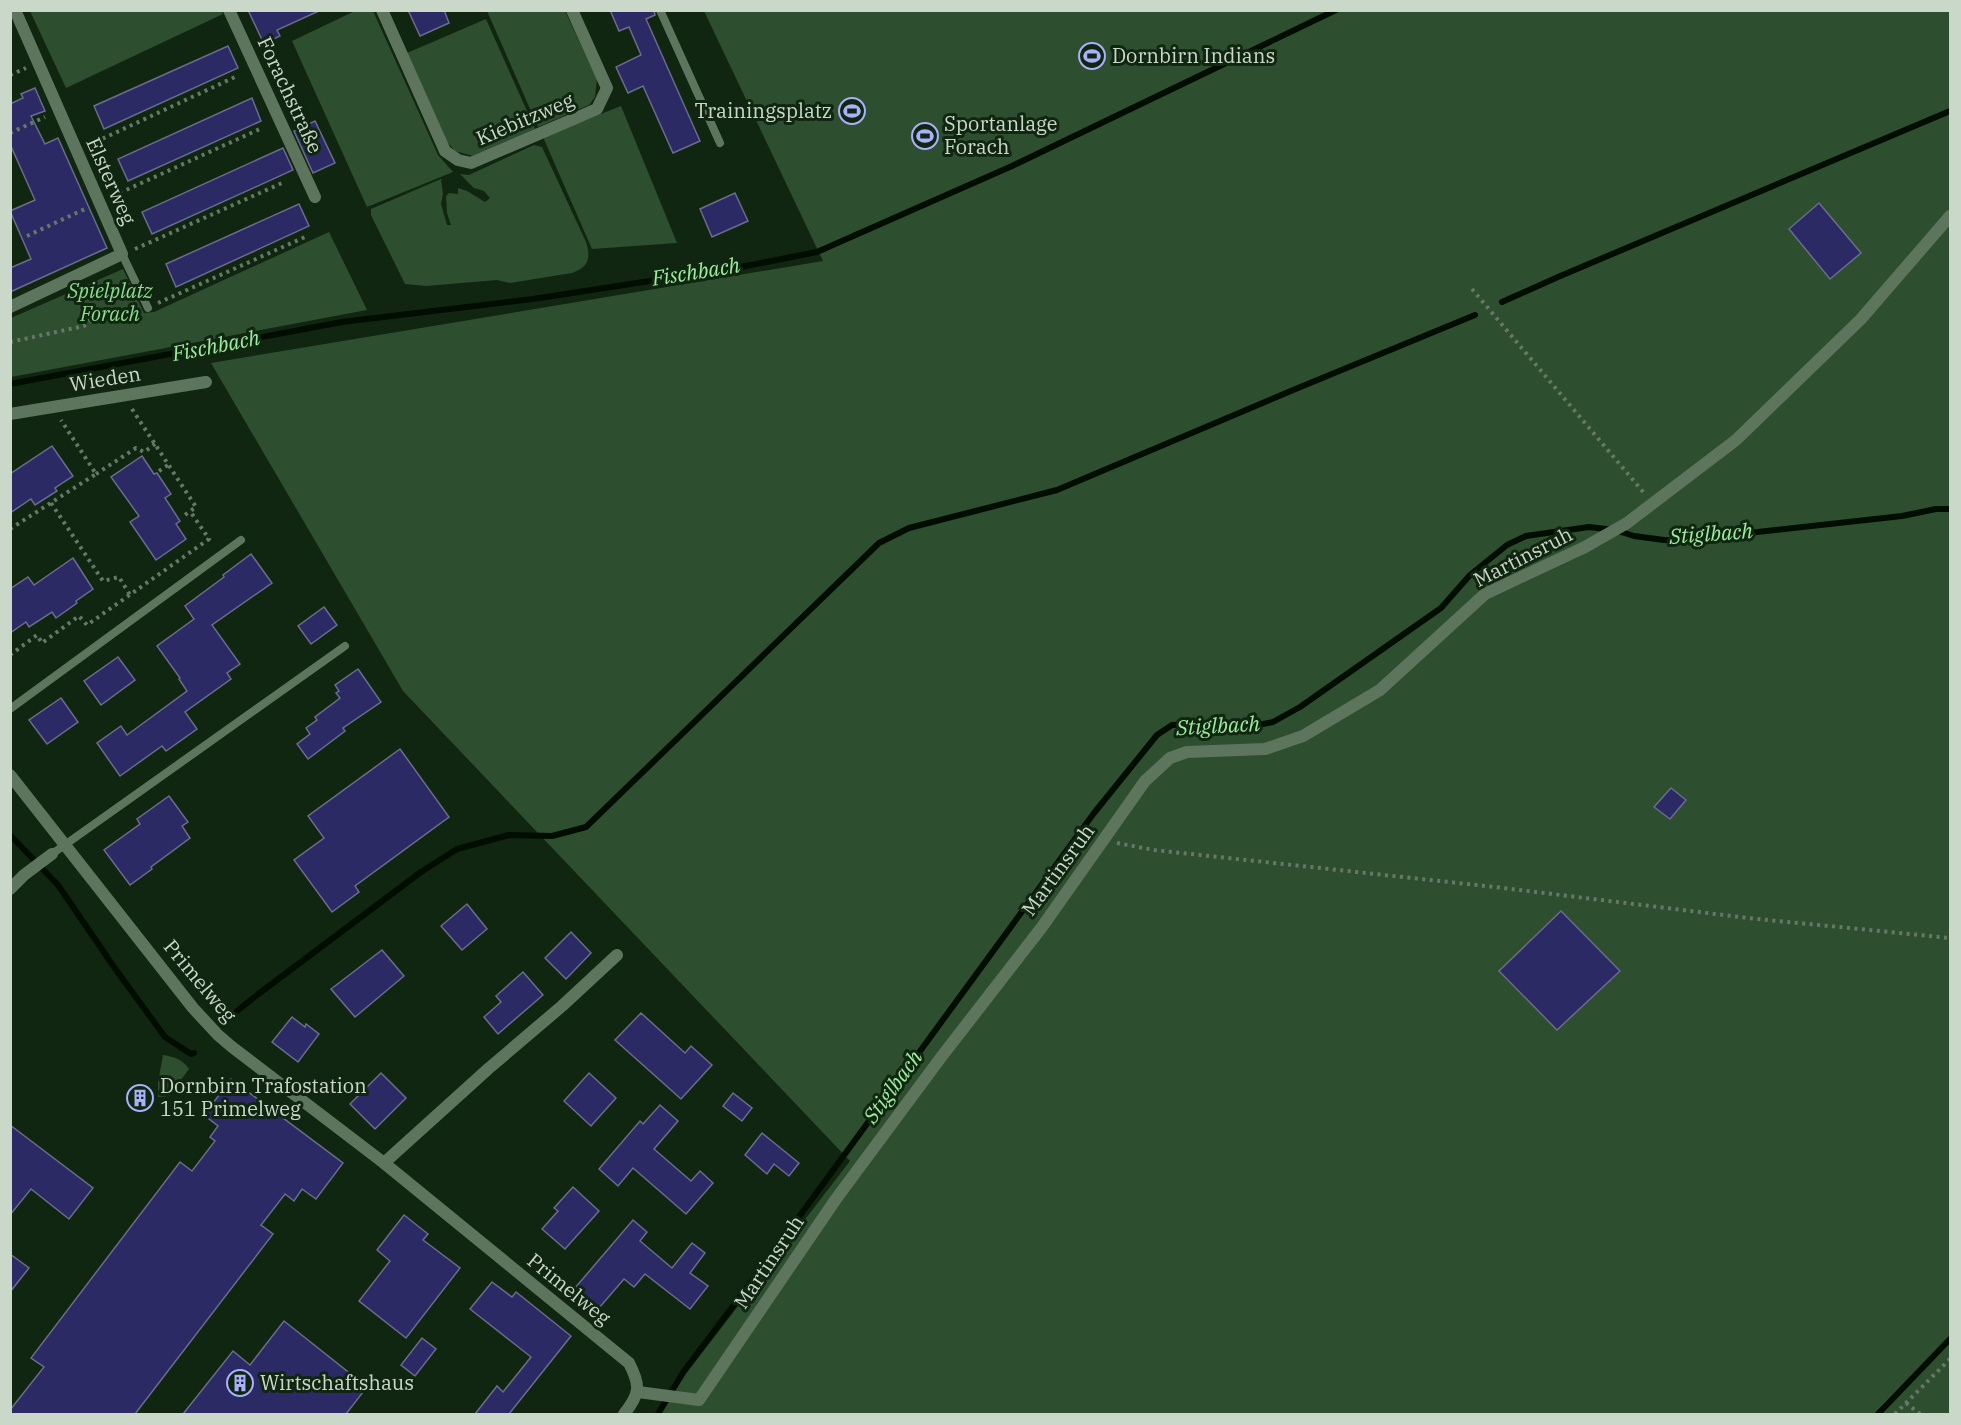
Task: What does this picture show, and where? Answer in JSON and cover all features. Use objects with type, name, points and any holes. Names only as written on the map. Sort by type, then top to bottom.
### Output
[{"type":"street","name":"Elsterweg","points":[[10,307],[122,254],[15,10]]},
{"type":"street","name":"Forachstraße","points":[[230,10],[315,197]]},
{"type":"street","name":"Kiebitzweg","points":[[382,10],[445,151],[458,160],[471,163],[597,109],[607,88],[572,10]]},
{"type":"street","points":[[1652,504],[1736,440],[1861,318],[1950,216]]},
{"type":"street","name":"Wieden","points":[[10,414],[206,382]]},
{"type":"street","name":"Martinsruh","points":[[638,1392],[699,1400],[836,1199],[942,1056],[1042,927],[1145,781],[1170,758],[1187,752],[1265,749],[1303,736],[1380,690],[1485,594],[1599,539],[1627,523],[1652,504]]},
{"type":"street","name":"Primelweg","points":[[10,775],[193,1008],[218,1035],[384,1163],[629,1363],[637,1378],[638,1392]]},
{"type":"street","points":[[10,889],[52,854]]},
{"type":"street","points":[[384,1163],[617,955]]},
{"type":"street","points":[[624,1414],[638,1392]]},
{"type":"lane","points":[[660,10],[720,143]]},
{"type":"lane","points":[[122,254],[148,308]]},
{"type":"lane","points":[[10,709],[241,540]]},
{"type":"lane","points":[[52,854],[345,646]]},
{"type":"path","points":[[77,151],[236,77]]},
{"type":"path","points":[[10,133],[59,111]]},
{"type":"path","points":[[27,236],[262,128]]},
{"type":"path","points":[[122,254],[282,183]]},
{"type":"path","points":[[10,342],[84,326],[88,321],[123,312],[137,313],[305,237]]},
{"type":"path","points":[[70,279],[88,321]]},
{"type":"path","points":[[1472,289],[1652,504]]},
{"type":"path","points":[[123,395],[196,507],[182,516]]},
{"type":"path","points":[[53,407],[96,474]]},
{"type":"path","points":[[10,529],[136,448],[144,452],[155,444]]},
{"type":"path","points":[[159,471],[168,465]]},
{"type":"path","points":[[51,503],[103,581],[118,577],[130,595]]},
{"type":"path","points":[[10,655],[37,635],[42,643],[78,616],[87,625],[208,539],[190,511]]},
{"type":"path","points":[[1103,840],[1154,850],[1484,885],[1748,918],[1950,938]]},
{"type":"path","points":[[1895,1414],[1950,1359]]},
{"type":"path","points":[[1906,1403],[1920,1414]]},
{"type":"green space","points":[[357,10],[373,11],[438,155],[453,172],[367,207],[292,41]]},
{"type":"green space","points":[[30,11],[221,11],[223,14],[66,88]]},
{"type":"green space","points":[[487,11],[565,11],[597,79],[595,97],[589,105],[538,127]]},
{"type":"green space","points":[[704,11],[1950,11],[1950,1414],[655,1414],[850,1161],[403,691],[211,363],[823,261]]},
{"type":"green space","points":[[486,19],[535,129],[473,156],[455,151],[447,142],[407,53]]},
{"type":"green space","points":[[621,106],[677,243],[592,249],[543,137]]},
{"type":"green space","points":[[534,145],[542,147],[586,242],[588,257],[585,265],[572,273],[510,283],[497,280],[426,286],[405,284],[371,215],[371,209],[441,179],[443,194],[441,204],[447,225],[451,225],[447,213],[446,196],[449,193],[458,194],[458,188],[485,202],[490,198],[484,191],[474,188],[460,174],[469,175]]},
{"type":"green space","name":"Spielplatz Forach","points":[[329,232],[367,310],[11,377],[11,318],[123,269],[144,313],[154,312]]},
{"type":"green space","points":[[163,1055],[178,1059],[189,1069],[169,1096],[158,1097],[158,1082]]},
{"type":"building","points":[[248,10],[321,10],[277,30],[280,36],[264,44]]},
{"type":"building","points":[[408,10],[444,10],[449,23],[420,36]]},
{"type":"building","points":[[610,10],[654,10],[655,15],[646,19],[700,141],[673,153],[643,86],[628,93],[616,67],[641,55],[629,27],[619,31]]},
{"type":"building","points":[[228,46],[238,68],[104,129],[94,106]]},
{"type":"building","points":[[35,88],[45,111],[31,116],[45,144],[58,138],[107,248],[10,292],[10,268],[31,259],[10,211],[35,200],[10,144],[10,104],[23,98],[21,94]]},
{"type":"building","points":[[252,98],[261,121],[128,181],[118,159]]},
{"type":"building","points":[[315,121],[335,163],[313,173],[294,131]]},
{"type":"building","points":[[283,148],[293,170],[152,234],[142,212]]},
{"type":"building","points":[[735,193],[748,221],[712,237],[700,209]]},
{"type":"building","points":[[1819,203],[1861,253],[1830,279],[1789,229]]},
{"type":"building","points":[[299,204],[309,226],[176,287],[166,264]]},
{"type":"building","points":[[52,446],[73,476],[55,488],[57,491],[35,505],[31,499],[10,513],[10,474]]},
{"type":"building","points":[[142,456],[171,494],[165,498],[180,521],[176,524],[186,539],[156,560],[130,522],[139,516],[111,477]]},
{"type":"building","points":[[251,554],[272,583],[212,625],[240,664],[227,673],[231,679],[185,712],[197,729],[166,751],[162,746],[120,776],[97,743],[121,726],[127,735],[187,691],[157,646],[194,619],[185,606]]},
{"type":"building","points":[[73,558],[93,589],[56,618],[52,612],[29,627],[26,622],[10,633],[10,589],[28,577],[34,585]]},
{"type":"building","points":[[324,607],[337,625],[311,644],[298,626]]},
{"type":"building","points":[[118,657],[135,680],[101,705],[84,681]]},
{"type":"building","points":[[358,669],[381,702],[343,728],[345,731],[308,759],[297,744],[310,734],[306,728],[317,720],[315,717],[340,698],[336,693],[339,691],[335,685]]},
{"type":"building","points":[[61,698],[78,722],[47,744],[29,720]]},
{"type":"building","points":[[400,749],[449,817],[355,886],[359,892],[332,912],[294,860],[324,838],[308,816]]},
{"type":"building","points":[[1671,788],[1686,800],[1670,819],[1654,807]]},
{"type":"building","points":[[169,796],[188,822],[182,826],[190,838],[130,885],[104,850],[140,824],[137,819]]},
{"type":"building","points":[[467,904],[487,929],[462,950],[441,926]]},
{"type":"building","points":[[1561,911],[1620,971],[1557,1030],[1499,971]]},
{"type":"building","points":[[571,932],[591,953],[566,979],[545,958]]},
{"type":"building","points":[[382,950],[404,976],[355,1017],[331,989]]},
{"type":"building","points":[[523,972],[543,995],[498,1034],[484,1017],[501,1002],[496,996]]},
{"type":"building","points":[[641,1013],[685,1053],[691,1046],[712,1065],[681,1099],[615,1040]]},
{"type":"building","points":[[292,1017],[319,1034],[298,1062],[272,1042]]},
{"type":"building","points":[[381,1073],[406,1098],[375,1129],[350,1104]]},
{"type":"building","points":[[589,1073],[616,1098],[591,1126],[564,1101]]},
{"type":"building","points":[[231,1079],[343,1163],[316,1199],[302,1189],[294,1201],[285,1194],[261,1225],[273,1234],[135,1414],[10,1414],[10,1410],[44,1367],[31,1358],[180,1162],[192,1171],[215,1141],[210,1137],[218,1126],[204,1115]]},
{"type":"building","points":[[733,1093],[752,1108],[742,1121],[723,1106]]},
{"type":"building","points":[[660,1105],[678,1121],[654,1149],[691,1181],[700,1171],[713,1183],[686,1214],[633,1168],[618,1186],[599,1169],[640,1121],[643,1124]]},
{"type":"building","points":[[10,1125],[93,1188],[69,1219],[31,1189],[10,1215]]},
{"type":"building","points":[[762,1133],[799,1163],[789,1176],[774,1164],[767,1174],[745,1155]]},
{"type":"building","points":[[573,1187],[599,1211],[565,1249],[542,1229],[558,1211],[554,1208]]},
{"type":"building","points":[[404,1215],[428,1234],[423,1240],[460,1268],[406,1338],[359,1301],[390,1261],[377,1250]]},
{"type":"building","points":[[633,1220],[647,1232],[640,1241],[672,1268],[692,1243],[705,1253],[690,1273],[708,1286],[690,1309],[645,1274],[634,1287],[624,1279],[599,1308],[575,1288]]},
{"type":"building","points":[[10,1254],[29,1268],[10,1292]]},
{"type":"building","points":[[492,1282],[512,1297],[516,1292],[571,1336],[509,1414],[475,1414],[497,1386],[503,1392],[531,1357],[470,1309]]},
{"type":"building","points":[[284,1321],[367,1387],[346,1414],[183,1414],[233,1351],[250,1365]]},
{"type":"building","points":[[422,1338],[436,1349],[415,1376],[401,1365]]},
{"type":"waterway","name":"Fischbach","points":[[10,384],[342,322],[533,299],[741,267],[817,252],[1012,166],[1336,10]]},
{"type":"waterway","points":[[1502,302],[1950,111]]},
{"type":"waterway","points":[[237,1011],[421,872],[457,849],[509,835],[552,836],[586,827],[879,543],[909,528],[1057,490],[1475,315]]},
{"type":"waterway","name":"Stiglbach","points":[[658,1414],[684,1371],[1094,813],[1157,735],[1172,725],[1243,728],[1273,722],[1300,707],[1441,608],[1470,575],[1507,545],[1526,536],[1589,527],[1615,530],[1634,536],[1684,540],[1950,509]]},
{"type":"waterway","points":[[10,835],[58,885],[165,1037],[191,1054],[194,1053]]},
{"type":"waterway","points":[[1878,1414],[1950,1339]]},
{"type":"place","name":"Dornbirn Indians","points":[[1092,56]]},
{"type":"place","name":"Trainingsplatz","points":[[852,111]]},
{"type":"place","name":"Sportanlage Forach","points":[[925,136]]},
{"type":"place","name":"Dornbirn Trafostation 151 Primelweg","points":[[140,1098]]},
{"type":"place","name":"Wirtschaftshaus","points":[[240,1383]]}]
